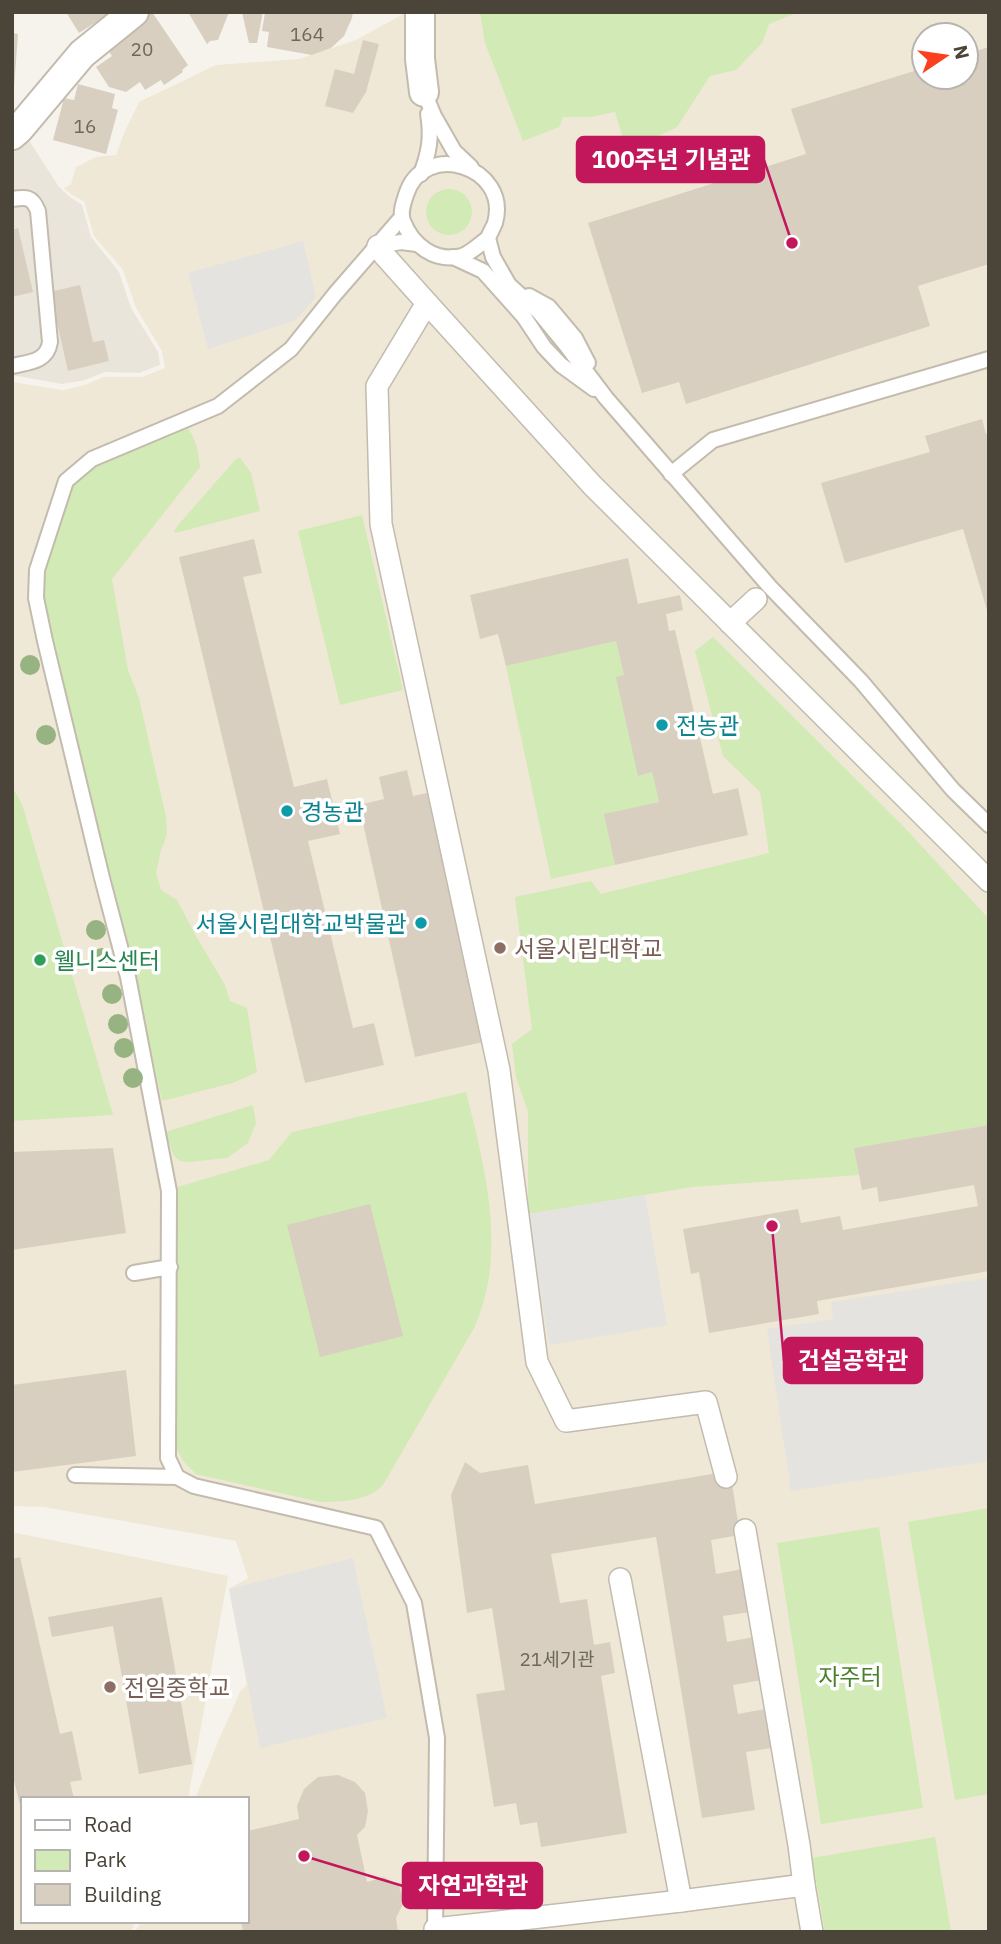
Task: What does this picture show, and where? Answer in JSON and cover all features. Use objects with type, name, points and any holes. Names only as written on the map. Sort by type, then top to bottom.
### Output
[{"type":"street","points":[[12,135],[82,54],[134,12]]},
{"type":"street","points":[[420,12],[420,59],[424,92]]},
{"type":"street","points":[[378,246],[592,485],[989,881]]},
{"type":"street","points":[[427,303],[377,386],[382,524],[499,1070],[537,1362],[566,1420],[706,1402],[726,1477]]},
{"type":"street","points":[[730,623],[756,599]]},
{"type":"street","points":[[744,1530],[813,1932]]},
{"type":"street","points":[[620,1579],[681,1901]]},
{"type":"street","points":[[435,1930],[804,1885]]},
{"type":"lane","points":[[424,92],[453,151],[478,174]]},
{"type":"lane","points":[[421,174],[429,153],[431,131],[424,92]]},
{"type":"lane","points":[[177,1477],[168,1458],[170,1267],[167,1178],[128,977],[45,641],[36,598],[37,570],[66,481],[92,459],[218,406],[291,349],[401,218],[407,191],[415,179],[427,169],[441,164],[457,164],[472,169],[484,178],[493,192],[495,223],[488,238],[463,256],[433,254],[417,244],[401,218]]},
{"type":"lane","points":[[12,199],[26,198],[34,202],[38,211],[50,342],[44,358],[12,366]]},
{"type":"lane","points":[[488,238],[493,257],[509,285],[539,312],[606,398],[770,587],[861,681],[953,790],[989,825]]},
{"type":"lane","points":[[378,246],[401,242],[417,244]]},
{"type":"lane","points":[[453,257],[483,271],[524,317],[544,347],[561,365],[606,398]]},
{"type":"lane","points":[[671,474],[713,440],[989,359]]},
{"type":"lane","points":[[134,1273],[170,1267]]},
{"type":"lane","points":[[75,1475],[177,1477],[194,1486],[376,1528],[414,1602],[437,1738],[435,1930]]},
{"type":"shaded area","name":"서울시립대학교","points":[[407,12],[989,12],[989,1932],[136,1930],[141,1923],[248,1923],[248,1797],[196,1797],[241,1690],[247,1685],[229,1589],[248,1578],[236,1541],[44,1507],[12,1506],[12,382],[63,390],[103,377],[142,377],[165,368],[162,351],[136,308],[123,270],[94,236],[84,201],[64,188],[71,184],[76,167],[96,157],[116,155],[139,102],[216,65],[299,59],[356,40]]},
{"type":"shaded area","points":[[30,142],[59,187],[82,205],[91,237],[119,272],[131,308],[158,352],[160,365],[139,373],[105,372],[85,380],[62,384],[12,375],[12,148]]},
{"type":"shaded area","points":[[303,241],[316,297],[296,320],[208,349],[188,273]]},
{"type":"shaded area","points":[[645,1195],[667,1325],[549,1345],[528,1214]]},
{"type":"shaded area","points":[[989,1278],[989,1461],[791,1491],[767,1329],[833,1319],[831,1302]]},
{"type":"shaded area","name":"전일중학교","points":[[12,1532],[228,1576],[188,1797],[21,1797],[21,1923],[134,1923],[131,1932],[12,1932]]},
{"type":"shaded area","points":[[353,1558],[387,1718],[260,1748],[229,1589]]},
{"type":"green space","points":[[480,12],[799,12],[769,24],[762,43],[736,70],[710,76],[677,127],[627,151],[615,112],[591,117],[563,117],[559,127],[523,141],[485,43]]},
{"type":"green space","points":[[449,189],[465,196],[472,212],[465,228],[449,235],[433,228],[426,212],[433,196]]},
{"type":"green space","points":[[188,429],[195,442],[200,467],[112,579],[128,670],[139,698],[166,817],[167,835],[156,873],[161,890],[177,900],[225,985],[230,1001],[247,1008],[257,1072],[233,1083],[162,1101],[59,678],[42,585],[59,509],[72,485],[84,471]]},
{"type":"green space","points":[[240,458],[251,473],[260,511],[175,533],[179,524],[236,459]]},
{"type":"green space","points":[[362,515],[403,690],[340,705],[298,531]]},
{"type":"green space","points":[[713,637],[904,827],[989,919],[989,1125],[855,1148],[859,1175],[692,1187],[528,1214],[528,1112],[516,1077],[512,1044],[532,1029],[515,897],[591,881],[601,894],[769,853],[760,792],[723,756],[695,651]]},
{"type":"green space","points":[[616,641],[624,675],[639,776],[652,772],[659,802],[605,815],[615,865],[551,879],[506,666]]},
{"type":"green space","name":"웰니스센터","points":[[12,787],[22,804],[113,1115],[12,1121]]},
{"type":"green space","points":[[466,1092],[480,1150],[490,1210],[490,1270],[484,1299],[474,1328],[383,1485],[362,1497],[320,1502],[196,1474],[184,1462],[176,1448],[174,1188],[269,1160],[292,1132]]},
{"type":"green space","points":[[253,1105],[256,1123],[248,1143],[227,1158],[189,1162],[180,1161],[174,1156],[165,1132]]},
{"type":"green space","name":"자주터","points":[[989,1508],[989,1794],[955,1800],[908,1522]]},
{"type":"green space","name":"자주터","points":[[879,1527],[923,1808],[821,1824],[777,1543]]},
{"type":"green space","points":[[935,1837],[951,1932],[825,1932],[812,1858]]},
{"type":"building","points":[[66,12],[112,12],[79,33]]},
{"type":"building","points":[[147,12],[152,12],[188,65],[183,72],[164,85],[161,80],[145,90],[140,82],[126,92],[109,87],[96,67],[112,56],[102,42]]},
{"type":"building","points":[[188,12],[229,12],[218,40],[207,44]]},
{"type":"building","points":[[242,12],[263,12],[257,43],[249,43]]},
{"type":"building","points":[[265,12],[353,12],[344,36],[331,48],[312,55],[267,47],[269,32],[262,31]]},
{"type":"building","points":[[12,33],[18,34],[14,88],[12,88]]},
{"type":"building","points":[[363,40],[379,44],[366,92],[353,113],[325,106],[335,69],[354,74]]},
{"type":"building","points":[[989,47],[989,264],[918,286],[930,326],[686,404],[679,382],[642,393],[588,223],[806,154],[791,109],[910,72],[910,91],[980,91],[980,50]]},
{"type":"building","points":[[78,84],[115,94],[112,108],[118,110],[106,154],[53,140],[64,98],[74,100]]},
{"type":"building","points":[[18,228],[33,292],[12,297],[12,230]]},
{"type":"building","points":[[80,285],[93,342],[104,340],[109,361],[68,371],[50,292]]},
{"type":"building","points":[[982,419],[986,434],[989,434],[989,617],[963,529],[845,563],[821,483],[930,452],[925,436]]},
{"type":"building","name":"경농관","points":[[254,539],[262,573],[243,577],[294,787],[327,779],[340,834],[308,841],[353,1028],[374,1023],[384,1065],[305,1083],[179,557]]},
{"type":"building","name":"전농관","points":[[628,558],[638,604],[680,595],[683,610],[666,614],[669,631],[675,630],[713,794],[738,788],[748,835],[615,865],[604,814],[659,802],[652,772],[638,776],[616,677],[624,675],[616,641],[506,666],[498,634],[480,639],[470,595]]},
{"type":"building","name":"서울시립대학교박물관","points":[[407,770],[413,796],[427,793],[483,1042],[415,1057],[359,805],[384,799],[379,777]]},
{"type":"building","points":[[989,1125],[989,1271],[817,1301],[819,1314],[709,1333],[699,1272],[691,1274],[683,1229],[798,1209],[801,1223],[840,1216],[843,1230],[978,1206],[974,1185],[879,1202],[877,1187],[862,1190],[854,1148]]},
{"type":"building","points":[[113,1148],[126,1233],[12,1250],[12,1152]]},
{"type":"building","points":[[370,1204],[403,1336],[320,1357],[287,1225]]},
{"type":"building","points":[[126,1370],[136,1456],[12,1472],[12,1385]]},
{"type":"building","points":[[465,1462],[480,1473],[528,1465],[535,1504],[730,1471],[740,1535],[711,1540],[716,1574],[743,1569],[750,1612],[723,1616],[727,1642],[754,1637],[762,1680],[733,1685],[738,1714],[766,1709],[772,1748],[746,1752],[755,1810],[702,1818],[656,1537],[551,1554],[560,1603],[587,1599],[594,1645],[610,1642],[615,1673],[601,1676],[627,1833],[541,1847],[537,1822],[520,1825],[516,1803],[494,1807],[476,1694],[505,1690],[492,1608],[467,1613],[451,1495]]},
{"type":"building","points":[[20,1557],[60,1734],[72,1731],[82,1780],[70,1782],[74,1797],[21,1797],[21,1809],[12,1772],[12,1559]]},
{"type":"building","points":[[162,1597],[192,1764],[139,1774],[113,1626],[52,1637],[48,1617]]},
{"type":"building","points":[[338,1775],[355,1782],[365,1793],[368,1811],[365,1827],[357,1835],[367,1882],[384,1877],[399,1886],[404,1902],[396,1918],[398,1932],[243,1932],[241,1923],[248,1923],[248,1831],[299,1819],[297,1806],[304,1789],[318,1777]]},
{"type":"place","name":"100주년 기념관","points":[[792,243]]},
{"type":"place","name":"전농관","points":[[662,725]]},
{"type":"place","name":"경농관","points":[[287,811]]},
{"type":"place","name":"서울시립대학교박물관","points":[[421,923]]},
{"type":"place","name":"서울시립대학교","points":[[500,948]]},
{"type":"place","name":"웰니스센터","points":[[40,960]]},
{"type":"place","name":"건설공학관","points":[[772,1226]]},
{"type":"place","name":"전일중학교","points":[[110,1687]]},
{"type":"place","name":"자연과학관","points":[[304,1856]]}]
